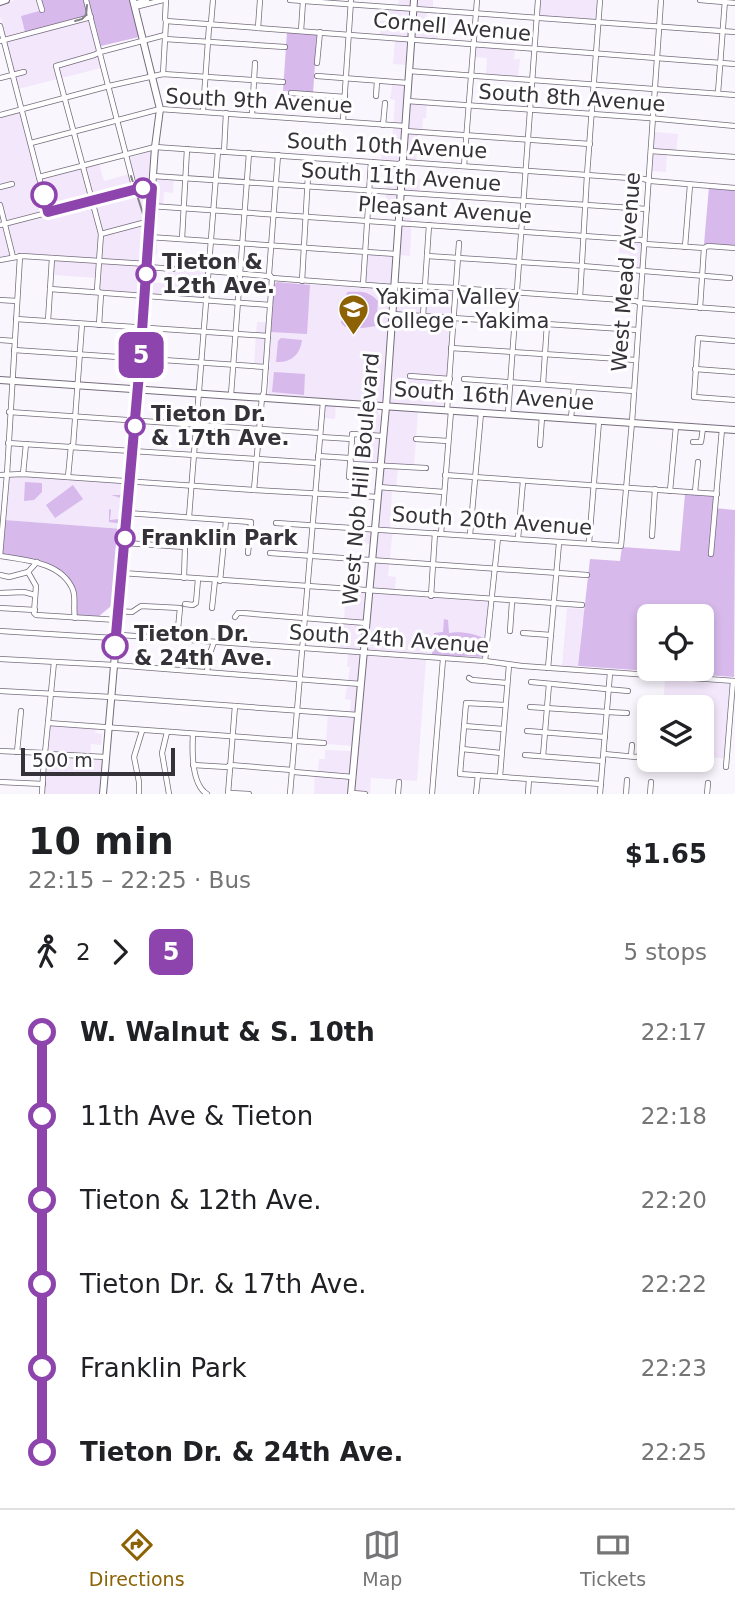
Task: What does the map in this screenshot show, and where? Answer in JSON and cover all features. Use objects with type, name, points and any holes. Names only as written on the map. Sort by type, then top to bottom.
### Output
[{"type":"main road","points":[[0,2],[6,0]]},
{"type":"main road","name":"West Nob Hill Boulevard","points":[[351,793],[386,407],[414,0]]},
{"type":"main road","points":[[103,794],[138,389],[152,176],[160,109],[134,4]]},
{"type":"main road","name":"South 16th Avenue","points":[[0,380],[735,430]]},
{"type":"main road","points":[[375,406],[384,419]]},
{"type":"street","points":[[40,0],[42,10]]},
{"type":"street","points":[[86,0],[135,190]]},
{"type":"street","points":[[134,4],[147,0]]},
{"type":"street","points":[[134,4],[164,0],[166,21],[163,74]]},
{"type":"street","points":[[203,111],[213,0]]},
{"type":"street","points":[[258,28],[260,0]]},
{"type":"street","points":[[290,0],[350,2],[537,19],[735,32]]},
{"type":"street","points":[[464,166],[477,0]]},
{"type":"street","points":[[508,414],[538,0]]},
{"type":"street","points":[[580,297],[600,0]]},
{"type":"street","name":"West Mead Avenue","points":[[621,545],[662,0]]},
{"type":"street","points":[[700,0],[735,3]]},
{"type":"street","points":[[301,31],[303,1]]},
{"type":"street","points":[[718,94],[724,1]]},
{"type":"street","points":[[343,122],[350,2]]},
{"type":"street","points":[[2,40],[91,17]]},
{"type":"street","name":"Cornell Avenue","points":[[166,21],[735,64]]},
{"type":"street","points":[[0,26],[48,212]]},
{"type":"street","points":[[317,64],[320,32]]},
{"type":"street","points":[[99,325],[100,293],[97,290],[101,234],[56,65],[165,37],[285,47]]},
{"type":"street","points":[[252,115],[255,63]]},
{"type":"street","points":[[409,71],[735,95]]},
{"type":"street","points":[[0,78],[24,72]]},
{"type":"street","points":[[0,115],[152,75],[283,82]]},
{"type":"street","points":[[317,76],[408,83]]},
{"type":"street","points":[[376,96],[377,81]]},
{"type":"street","points":[[291,93],[345,97]]},
{"type":"street","name":"South 8th Avenue","points":[[407,101],[735,126]]},
{"type":"street","points":[[383,125],[385,103]]},
{"type":"street","name":"South 9th Avenue","points":[[30,143],[160,109],[383,125],[466,135],[590,144]]},
{"type":"street","points":[[189,517],[216,180],[226,113]]},
{"type":"street","name":"South 10th Avenue","points":[[39,177],[155,147],[587,174],[735,188]]},
{"type":"street","points":[[182,239],[187,149]]},
{"type":"street","points":[[651,151],[735,157]]},
{"type":"street","points":[[231,395],[248,153]]},
{"type":"street","points":[[254,490],[266,367],[278,155]]},
{"type":"street","points":[[302,281],[309,158]]},
{"type":"street","points":[[363,285],[371,162]]},
{"type":"street","name":"South 11th Avenue","points":[[152,176],[647,209]]},
{"type":"street","points":[[0,187],[12,184]]},
{"type":"street","points":[[685,247],[690,185]]},
{"type":"street","points":[[2,224],[152,188]]},
{"type":"street","points":[[0,205],[2,224],[16,256],[17,301],[0,556],[47,565],[68,582],[74,595],[75,618]]},
{"type":"street","name":"Pleasant Avenue","points":[[150,206],[583,235],[685,247],[735,248]]},
{"type":"street","points":[[101,234],[150,221]]},
{"type":"street","points":[[423,316],[429,225]]},
{"type":"street","points":[[149,237],[396,254]]},
{"type":"street","points":[[431,596],[444,492],[459,243]]},
{"type":"street","points":[[700,308],[704,248]]},
{"type":"street","points":[[0,260],[16,256],[147,264],[148,267],[173,269]]},
{"type":"street","points":[[427,256],[730,278]]},
{"type":"street","points":[[48,321],[52,258]]},
{"type":"street","points":[[209,271],[302,281],[456,288],[735,310]]},
{"type":"street","points":[[50,289],[270,305]]},
{"type":"street","points":[[0,300],[17,301]]},
{"type":"street","points":[[392,314],[638,330]]},
{"type":"street","points":[[16,319],[268,336]]},
{"type":"street","points":[[68,477],[82,324]]},
{"type":"street","points":[[543,384],[547,324]]},
{"type":"street","points":[[735,341],[698,338],[694,397],[735,400]]},
{"type":"street","points":[[0,340],[15,341]]},
{"type":"street","points":[[452,348],[636,360]]},
{"type":"street","points":[[14,350],[266,367]]},
{"type":"street","points":[[695,369],[735,372]]},
{"type":"street","points":[[410,376],[450,379]]},
{"type":"street","points":[[464,379],[634,391]]},
{"type":"street","points":[[571,418],[574,387]]},
{"type":"street","points":[[290,794],[323,402]]},
{"type":"street","points":[[9,412],[197,424],[352,439]]},
{"type":"street","points":[[470,536],[481,412]]},
{"type":"street","points":[[540,445],[542,416]]},
{"type":"street","points":[[589,543],[599,420]]},
{"type":"street","points":[[670,491],[676,425]]},
{"type":"street","points":[[694,442],[702,442],[703,428]]},
{"type":"street","points":[[711,554],[722,429]]},
{"type":"street","points":[[349,477],[352,434],[383,436]]},
{"type":"street","points":[[416,439],[448,441]]},
{"type":"street","points":[[23,474],[26,444]]},
{"type":"street","points":[[0,448],[26,444],[318,463]]},
{"type":"street","points":[[318,456],[349,458],[352,464],[426,468]]},
{"type":"street","points":[[695,492],[698,462]]},
{"type":"street","points":[[0,475],[23,474],[378,497]]},
{"type":"street","points":[[445,475],[717,494]]},
{"type":"street","points":[[518,540],[523,481]]},
{"type":"street","points":[[379,487],[444,492]]},
{"type":"street","points":[[652,536],[655,489]]},
{"type":"street","points":[[127,513],[251,522],[248,553]]},
{"type":"street","points":[[212,608],[226,521]]},
{"type":"street","name":"South 20th Avenue","points":[[276,523],[621,545]]},
{"type":"street","points":[[485,661],[498,538]]},
{"type":"street","points":[[548,668],[559,542]]},
{"type":"street","points":[[125,543],[185,547],[184,578]]},
{"type":"street","points":[[270,553],[587,575]]},
{"type":"street","points":[[0,575],[9,577],[28,572],[37,562]]},
{"type":"street","points":[[28,572],[36,586],[35,612]]},
{"type":"street","points":[[122,573],[582,606]]},
{"type":"street","points":[[185,604],[196,603],[198,579]]},
{"type":"street","points":[[0,593],[24,592],[35,595]]},
{"type":"street","points":[[510,631],[513,602]]},
{"type":"street","points":[[118,611],[132,612],[141,606],[180,608],[177,639]]},
{"type":"street","points":[[0,608],[75,618],[118,620]]},
{"type":"street","points":[[235,617],[243,613],[366,623]]},
{"type":"street","name":"South 24th Avenue","points":[[0,631],[177,639],[734,681]]},
{"type":"street","points":[[523,633],[551,635]]},
{"type":"street","points":[[207,672],[214,642]]},
{"type":"street","points":[[0,659],[361,684]]},
{"type":"street","points":[[432,794],[443,659]]},
{"type":"street","points":[[42,794],[54,662]]},
{"type":"street","points":[[500,776],[509,665]]},
{"type":"street","points":[[600,794],[610,673]]},
{"type":"street","points":[[469,678],[507,683]]},
{"type":"street","points":[[726,767],[734,681]]},
{"type":"street","points":[[531,682],[628,691]]},
{"type":"street","points":[[543,756],[549,684]]},
{"type":"street","points":[[0,691],[111,696],[358,715]]},
{"type":"street","points":[[505,705],[466,703],[460,774],[601,785]]},
{"type":"street","points":[[235,706],[228,794],[249,794]]},
{"type":"street","points":[[530,707],[627,713]]},
{"type":"street","points":[[17,752],[21,711]]},
{"type":"street","points":[[48,723],[324,743]]},
{"type":"street","points":[[464,726],[503,729]]},
{"type":"street","points":[[139,794],[134,757],[142,731]]},
{"type":"street","points":[[527,731],[605,737]]},
{"type":"street","points":[[167,732],[162,753],[169,794]]},
{"type":"street","points":[[193,734],[193,765],[202,790],[207,794]]},
{"type":"street","points":[[631,756],[632,745]]},
{"type":"street","points":[[462,749],[501,753]]},
{"type":"street","points":[[0,751],[105,757]]},
{"type":"street","points":[[604,754],[637,755]]},
{"type":"street","points":[[525,755],[603,761]]},
{"type":"street","points":[[193,765],[230,765],[353,777]]},
{"type":"street","points":[[476,794],[478,775]]},
{"type":"street","points":[[528,794],[529,779]]},
{"type":"street","points":[[625,794],[627,780]]},
{"type":"street","points":[[0,782],[43,784]]},
{"type":"street","points":[[398,794],[400,782]]},
{"type":"street","points":[[650,794],[651,782]]},
{"type":"street","points":[[707,794],[708,783]]},
{"type":"street","points":[[351,793],[365,794]]},
{"type":"shaded area","points":[[16,0],[37,0],[40,11],[21,16],[25,31],[18,33],[19,37],[88,18],[101,68],[18,89],[0,16],[0,4]]},
{"type":"shaded area","points":[[37,0],[130,0],[139,37],[101,46],[93,16],[25,32],[21,16],[39,11]]},
{"type":"shaded area","points":[[399,0],[411,0],[407,37],[380,35],[380,21],[386,21],[387,6],[398,6]]},
{"type":"shaded area","points":[[416,0],[433,0],[433,12],[427,12],[426,25],[438,26],[437,44],[414,42]]},
{"type":"shaded area","points":[[540,0],[599,0],[597,21],[539,17]]},
{"type":"shaded area","points":[[287,32],[317,35],[313,93],[283,91]]},
{"type":"shaded area","points":[[395,39],[407,40],[406,65],[393,64]]},
{"type":"shaded area","points":[[474,46],[515,49],[514,59],[520,59],[518,77],[486,74],[487,58],[474,57]]},
{"type":"shaded area","points":[[393,80],[405,81],[397,208],[385,208],[388,166],[381,165],[382,143],[392,143],[395,100],[390,99]]},
{"type":"shaded area","points":[[410,99],[427,101],[422,135],[418,135],[416,165],[411,165],[410,178],[420,179],[419,195],[403,194]]},
{"type":"shaded area","points":[[20,111],[45,211],[0,222],[0,116]]},
{"type":"shaded area","points":[[655,132],[678,134],[676,154],[667,154],[666,172],[652,171]]},
{"type":"shaded area","points":[[152,151],[145,262],[17,253],[0,257],[0,226],[49,213],[41,179],[99,164],[104,181],[133,173],[129,158]]},
{"type":"shaded area","points":[[155,175],[174,176],[173,193],[164,192],[163,209],[159,210],[158,223],[152,223]]},
{"type":"shaded area","points":[[709,187],[735,189],[735,246],[704,244]]},
{"type":"shaded area","points":[[402,206],[418,207],[412,209],[410,256],[399,255]]},
{"type":"shaded area","points":[[150,239],[157,239],[154,283],[167,283],[168,272],[174,273],[176,269],[174,265],[163,267],[164,254],[208,257],[205,299],[147,295]]},
{"type":"shaded area","points":[[620,240],[642,243],[640,268],[631,268],[629,254],[619,253]]},
{"type":"shaded area","name":"Yakima Valley College - Yakima","points":[[365,253],[393,257],[391,300],[417,301],[419,287],[435,288],[435,297],[445,298],[446,289],[453,289],[446,406],[336,401],[335,419],[324,418],[325,400],[268,395],[270,364],[254,363],[257,322],[272,322],[274,282],[363,288]]},
{"type":"shaded area","points":[[54,260],[144,266],[142,298],[95,295],[96,278],[53,275]]},
{"type":"shaded area","points":[[277,282],[310,285],[307,334],[271,332],[274,285]]},
{"type":"shaded area","points":[[347,292],[367,293],[378,301],[376,326],[345,327],[341,323]]},
{"type":"shaded area","points":[[281,338],[302,340],[294,357],[276,362],[278,341]]},
{"type":"shaded area","points":[[274,372],[305,374],[304,395],[272,392]]},
{"type":"shaded area","points":[[369,408],[377,410],[381,417],[377,468],[362,467],[364,450],[368,450],[371,436]]},
{"type":"shaded area","points":[[387,411],[418,412],[414,466],[384,464]]},
{"type":"shaded area","points":[[383,467],[398,468],[396,490],[392,490],[390,528],[393,529],[388,576],[396,577],[395,592],[372,589]]},
{"type":"shaded area","points":[[8,475],[127,483],[123,529],[5,520]]},
{"type":"shaded area","points":[[25,482],[42,483],[42,492],[34,500],[24,501]]},
{"type":"shaded area","points":[[123,484],[127,487],[120,508],[124,515],[124,524],[109,522],[109,509],[110,520],[119,519],[119,506],[121,498],[111,495],[120,495]]},
{"type":"shaded area","points":[[73,485],[83,499],[55,518],[46,505]]},
{"type":"shaded area","points":[[685,494],[715,496],[714,508],[735,510],[734,677],[714,676],[714,604],[637,604],[637,670],[578,666],[590,559],[620,561],[622,547],[680,551]]},
{"type":"shaded area","name":"Franklin Park","points":[[5,520],[123,529],[117,601],[98,617],[77,615],[73,589],[50,566],[43,562],[2,554]]},
{"type":"shaded area","points":[[355,526],[372,528],[370,544],[354,543]]},
{"type":"shaded area","points":[[346,589],[365,590],[349,794],[314,794],[315,771],[318,771],[319,759],[325,759],[325,750],[352,751],[352,746],[326,744],[328,711],[350,712],[351,700],[345,699],[350,667],[347,667],[348,654],[339,653]]},
{"type":"shaded area","points":[[370,593],[491,602],[484,657],[366,650]]},
{"type":"shaded area","points":[[567,608],[585,609],[578,668],[562,666]]},
{"type":"shaded area","points":[[444,619],[448,620],[449,633],[468,633],[486,639],[484,657],[432,655],[434,633],[443,632]]},
{"type":"shaded area","points":[[366,658],[426,660],[417,781],[371,778],[370,794],[355,794]]},
{"type":"shaded area","points":[[665,681],[730,684],[724,758],[714,758],[714,695],[664,695]]},
{"type":"shaded area","points":[[50,725],[96,728],[95,733],[102,734],[101,745],[91,744],[90,758],[103,759],[100,794],[44,794]]},
{"type":"tram line","points":[[75,21],[86,15],[87,5]]},
{"type":"tram line","points":[[131,176],[144,217]]},
{"type":"bus line","name":"5","points":[[44,195],[48,212],[133,190],[152,188],[115,646]]},
{"type":"place","name":"Tieton & 12th Ave.","points":[[146,274]]},
{"type":"place","name":"Yakima Valley College - Yakima","points":[[353,336]]},
{"type":"place","name":"Tieton Dr. & 17th Ave.","points":[[135,426]]},
{"type":"place","name":"Franklin Park","points":[[125,538]]},
{"type":"place","name":"Tieton Dr. & 24th Ave.","points":[[115,646]]}]
